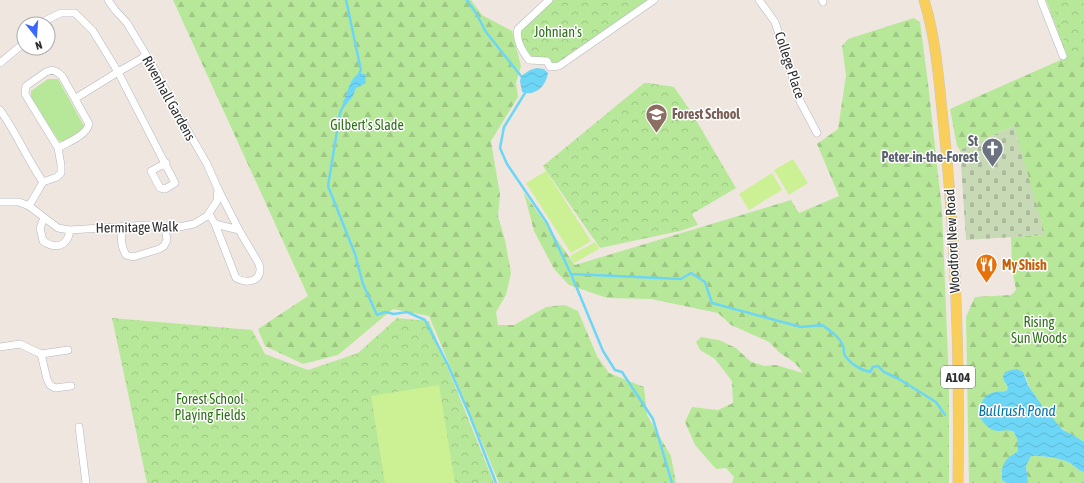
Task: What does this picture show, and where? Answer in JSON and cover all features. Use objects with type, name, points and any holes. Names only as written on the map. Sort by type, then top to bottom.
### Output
[{"type":"main road","name":"Woodford New Road","points":[[924,0],[937,63],[948,167],[958,361],[958,483]]},
{"type":"street","name":"Rivenhall Gardens","points":[[108,0],[127,23],[154,68],[207,164],[218,189],[217,201]]},
{"type":"street","points":[[549,0],[518,29],[517,38],[529,60],[547,61],[550,67],[559,66],[654,0]]},
{"type":"street","name":"College Place","points":[[759,0],[775,22],[800,101],[817,132]]},
{"type":"street","points":[[1041,0],[1063,56]]},
{"type":"street","points":[[55,16],[61,13],[75,13],[93,31],[118,72],[166,163]]},
{"type":"street","points":[[0,63],[16,50]]},
{"type":"street","points":[[76,98],[146,56]]},
{"type":"street","points":[[29,206],[43,182],[57,177],[61,173],[58,148],[25,94],[26,86],[41,75],[52,70],[62,76],[76,98],[89,124],[88,129],[84,133],[58,148]]},
{"type":"street","points":[[0,110],[8,121],[20,145],[43,182]]},
{"type":"street","points":[[209,214],[215,224],[236,278],[243,282],[253,281],[259,275],[261,268],[218,189]]},
{"type":"street","name":"Hermitage Walk","points":[[0,202],[19,202],[29,206],[58,228],[70,230],[148,225],[165,228],[179,228],[194,224],[207,216],[217,201]]},
{"type":"street","points":[[44,218],[40,228],[43,241],[48,244],[56,246],[64,243],[69,237],[70,230]]},
{"type":"street","points":[[215,224],[239,230]]},
{"type":"street","points":[[123,226],[121,236],[122,247],[126,255],[133,257],[164,246],[167,240],[165,228]]},
{"type":"street","points":[[0,347],[20,344],[41,354],[68,350]]},
{"type":"street","points":[[41,354],[46,379],[50,385],[55,388],[71,386]]},
{"type":"street","points":[[79,427],[86,483]]},
{"type":"green space","name":"Gilbert's Slade","points":[[173,0],[471,0],[482,15],[512,31],[521,66],[516,83],[518,97],[491,141],[500,195],[498,216],[505,240],[511,273],[506,295],[496,312],[498,325],[514,325],[546,307],[565,305],[578,311],[597,356],[609,373],[644,387],[647,415],[671,456],[676,483],[499,483],[429,316],[393,309],[338,355],[303,364],[265,346],[258,329],[308,296]]},
{"type":"green space","name":"Johnian's","points":[[549,0],[654,0],[559,66],[550,67],[547,61],[529,60],[524,53],[518,29]]},
{"type":"green space","name":"Rising Sun Woods","points":[[1046,0],[1059,0],[1084,38],[1084,442],[1065,431],[1051,418],[1035,397],[1025,375],[1005,383],[1008,387],[1004,392],[993,392],[997,431],[1005,429],[1014,432],[1018,441],[1018,451],[1015,455],[1008,458],[1001,473],[1002,480],[1006,483],[969,483],[966,317],[975,297],[1011,295],[1016,290],[1012,269],[1011,237],[1044,235],[1014,126],[960,150],[957,146],[950,109],[1067,56]]},
{"type":"green space","points":[[1051,0],[1084,0],[1084,59],[1072,65]]},
{"type":"green space","points":[[914,18],[920,22],[942,210],[949,384],[949,483],[732,483],[734,477],[726,468],[716,469],[695,445],[685,422],[692,407],[718,410],[733,403],[732,381],[715,359],[700,350],[696,342],[701,337],[719,340],[736,348],[751,362],[765,366],[776,365],[803,373],[795,363],[780,353],[769,342],[731,325],[718,313],[651,299],[607,298],[569,285],[554,269],[534,231],[524,193],[575,265],[791,200],[799,213],[839,196],[817,144],[838,129],[846,75],[842,46],[848,39]]},
{"type":"green space","points":[[48,79],[58,79],[84,126],[82,131],[66,141],[59,141],[31,98],[31,91]]},
{"type":"green space","points":[[644,83],[674,87],[690,110],[736,188],[692,214],[698,225],[680,231],[600,248],[543,166]]},
{"type":"green space","points":[[1014,126],[1045,235],[966,240],[960,150]]},
{"type":"green space","points":[[793,159],[808,183],[789,195],[774,170]]},
{"type":"green space","points":[[546,171],[591,241],[571,253],[526,183]]},
{"type":"green space","points":[[772,173],[782,190],[749,210],[739,194]]},
{"type":"green space","points":[[595,242],[599,249],[574,263],[570,256]]},
{"type":"green space","name":"Forest School Playing Fields","points":[[112,318],[252,330],[265,354],[308,370],[358,353],[397,318],[429,321],[494,483],[147,483]]},
{"type":"green space","points":[[439,385],[455,483],[385,483],[371,396]]},
{"type":"green space","points":[[1031,456],[1051,457],[1070,463],[1078,470],[1084,472],[1084,483],[1028,483],[1026,465]]},
{"type":"water","points":[[537,68],[544,69],[548,73],[545,82],[535,92],[522,92],[520,81],[521,76],[530,70]]},
{"type":"water","points":[[359,73],[365,74],[366,83],[356,88],[353,96],[345,106],[343,102],[349,86]]},
{"type":"water","name":"Bullrush Pond","points":[[1017,369],[1023,372],[1028,385],[1042,406],[1063,430],[1084,442],[1084,472],[1078,470],[1070,463],[1061,459],[1031,456],[1026,466],[1028,483],[1006,483],[1002,480],[1003,465],[1008,458],[1018,451],[1018,441],[1014,432],[1007,430],[995,431],[986,426],[978,415],[981,404],[988,395],[1007,390],[1008,387],[1003,377],[1004,374],[1008,371]]},
{"type":"waterway","points":[[346,0],[361,70],[358,76]]},
{"type":"waterway","points":[[467,0],[486,32],[521,76]]},
{"type":"waterway","points":[[525,93],[504,127],[500,148],[507,164],[547,223],[571,274],[603,351],[615,370],[622,372],[653,419],[672,483]]},
{"type":"waterway","points":[[345,102],[340,113],[328,186],[355,254],[363,284],[377,315],[385,312],[394,314],[407,312],[425,320],[448,365],[496,483]]},
{"type":"waterway","points":[[571,274],[681,279],[691,273],[705,282],[712,303],[801,327],[822,325],[837,337],[844,349],[844,354],[855,366],[870,372],[873,367],[878,366],[884,372],[899,379],[936,402],[945,415]]},
{"type":"place","name":"Forest School","points":[[657,134]]},
{"type":"place","name":"St Peter-in-the-Forest","points":[[993,168]]},
{"type":"place","name":"My Shish","points":[[986,284]]}]
